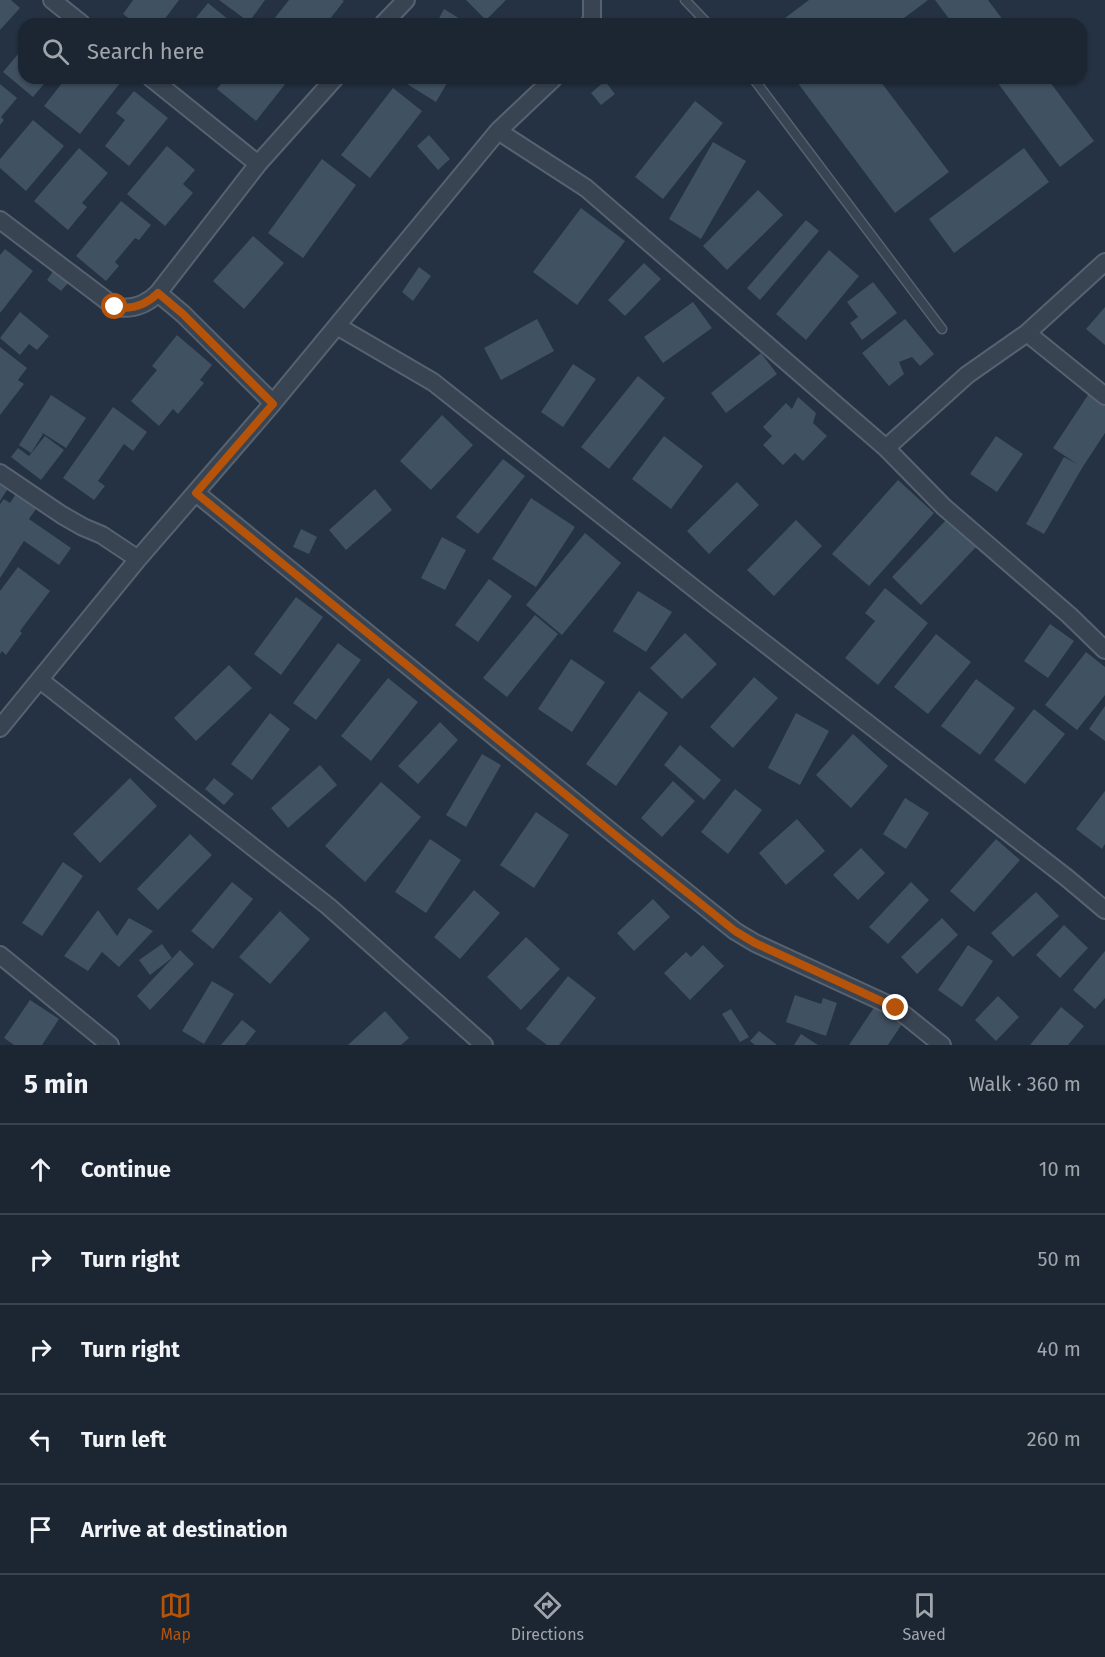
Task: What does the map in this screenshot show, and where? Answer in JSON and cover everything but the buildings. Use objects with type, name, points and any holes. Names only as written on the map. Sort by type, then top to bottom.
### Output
[{"type":"street","points":[[52,0],[74,18]]},
{"type":"street","points":[[592,0],[592,18]]},
{"type":"street","points":[[387,18],[396,3]]},
{"type":"street","points":[[158,84],[258,164]]},
{"type":"street","points":[[0,220],[115,307],[126,309],[136,307],[152,299],[158,293],[258,164],[329,84]]},
{"type":"street","points":[[0,728],[138,559],[273,404],[498,131],[548,84]]},
{"type":"street","points":[[498,131],[586,188],[886,448],[944,507],[1069,615],[1105,650]]},
{"type":"street","points":[[886,448],[967,375],[1027,333],[1105,262]]},
{"type":"street","points":[[158,293],[183,314],[273,404]]},
{"type":"street","points":[[337,326],[433,382],[1105,910]]},
{"type":"street","points":[[1027,333],[1105,396]]},
{"type":"street","points":[[0,473],[62,515],[102,535],[138,559]]},
{"type":"street","points":[[196,493],[735,931],[755,943],[896,1008],[942,1045]]},
{"type":"street","points":[[40,680],[328,906],[484,1045]]},
{"type":"street","points":[[0,955],[110,1045]]},
{"type":"lane","points":[[685,0],[702,18]]},
{"type":"lane","points":[[758,84],[942,328]]},
{"type":"route","points":[[115,307],[126,309],[136,307],[152,299],[158,293],[183,314],[273,404],[196,493],[735,931],[755,943],[896,1008]]}]
